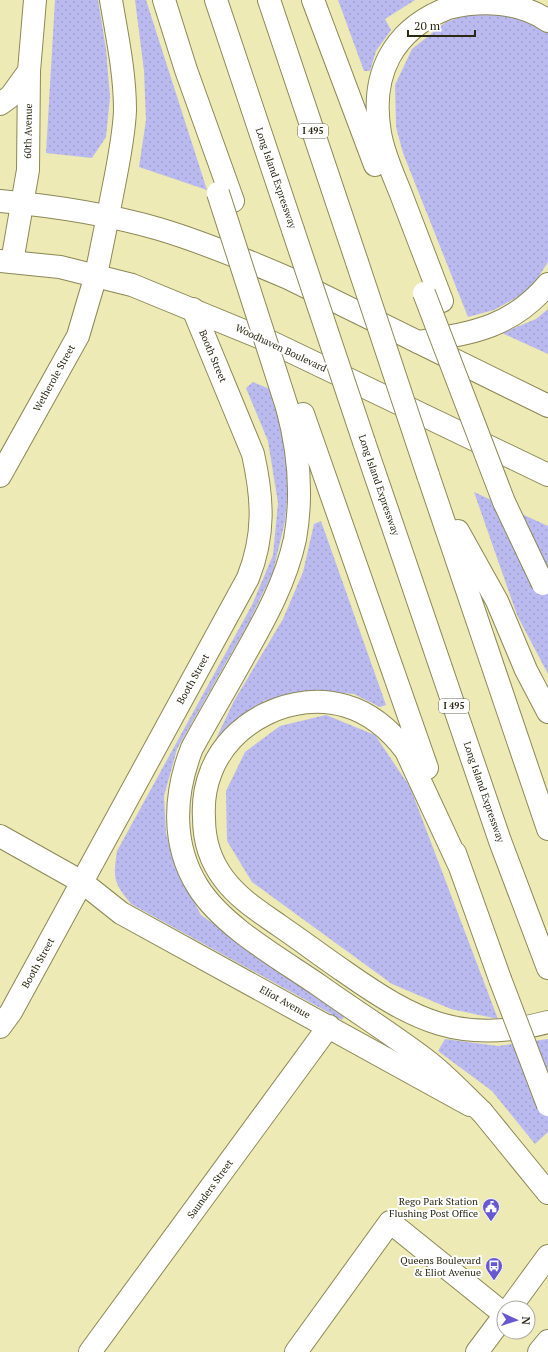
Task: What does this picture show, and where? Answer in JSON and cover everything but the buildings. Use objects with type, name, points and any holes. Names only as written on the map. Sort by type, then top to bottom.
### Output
[{"type":"main road","name":"60th Avenue","points":[[6,261],[23,203],[28,170],[29,71],[35,0]]},
{"type":"main road","name":"Wetherole Street","points":[[0,476],[78,336],[96,275],[123,131],[125,110],[122,67],[111,0]]},
{"type":"main road","points":[[164,0],[295,410],[430,777],[500,979],[548,1105]]},
{"type":"main road","name":"Long Island Expressway","points":[[216,0],[500,841],[548,968]]},
{"type":"main road","name":"I 495","points":[[269,0],[548,829]]},
{"type":"main road","points":[[313,0],[433,297]]},
{"type":"main road","points":[[546,591],[504,502],[433,297],[380,135],[377,102],[379,84],[383,69],[399,42],[421,21],[451,7],[484,2],[516,4],[532,10],[548,21]]},
{"type":"main road","points":[[0,104],[11,96],[29,71]]},
{"type":"main road","points":[[0,201],[68,208],[108,216],[160,229],[244,260],[288,278],[548,406]]},
{"type":"main road","name":"Woodhaven Boulevard","points":[[6,261],[60,267],[132,285],[271,342],[548,475]]},
{"type":"main road","points":[[418,342],[460,335],[488,327],[521,311],[537,298],[548,284]]},
{"type":"main road","name":"Booth Street","points":[[0,1027],[11,1012],[248,578],[256,558],[260,536],[261,500],[253,454],[193,310]]},
{"type":"main road","points":[[295,410],[299,473],[298,517],[295,539],[290,558],[272,605],[192,748],[185,766],[177,806],[177,825],[181,845],[188,866],[198,888],[226,919],[258,943],[428,1061],[482,1112]]},
{"type":"main road","points":[[430,479],[497,601],[526,670],[548,712]]},
{"type":"main road","points":[[460,867],[406,751],[396,737],[381,725],[364,713],[346,705],[308,702],[271,712],[252,721],[236,735],[222,751],[211,770],[205,790],[203,808],[207,844],[214,863],[224,879],[254,908],[389,1002],[432,1022],[472,1031],[512,1030],[548,1022]]},
{"type":"main road","name":"Eliot Avenue","points":[[0,836],[82,882],[121,913],[329,1026],[482,1112],[548,1193]]},
{"type":"main road","name":"Saunders Street","points":[[90,1352],[329,1026]]},
{"type":"main road","points":[[296,1352],[390,1222],[496,1308]]},
{"type":"main road","points":[[516,1300],[548,1256]]},
{"type":"main road","points":[[477,1352],[496,1326]]},
{"type":"main road","points":[[539,1352],[548,1341]]},
{"type":"shaded area","points":[[55,0],[98,0],[106,49],[110,97],[106,137],[92,158],[46,153]]},
{"type":"shaded area","points":[[135,0],[146,0],[207,190],[139,167],[146,120],[144,71]]},
{"type":"shaded area","points":[[338,0],[415,0],[385,19],[391,30],[376,51],[370,71],[364,71]]},
{"type":"shaded area","points":[[482,10],[518,13],[548,32],[548,262],[530,290],[494,310],[468,317],[403,153],[396,127],[395,85],[412,49],[446,22]]},
{"type":"shaded area","points":[[548,309],[548,354],[502,333],[536,319]]},
{"type":"shaded area","points":[[253,382],[270,389],[280,418],[289,476],[285,521],[273,572],[249,622],[177,749],[164,796],[166,833],[175,867],[201,915],[344,1017],[342,1020],[131,904],[118,885],[115,874],[117,851],[252,605],[273,555],[278,503],[268,441],[246,388]]},
{"type":"shaded area","points":[[474,492],[548,526],[548,674],[517,615]]},
{"type":"shaded area","points":[[321,521],[386,705],[380,707],[354,694],[314,690],[264,701],[215,741],[234,701],[283,619],[303,572],[314,524]]},
{"type":"shaded area","points":[[326,715],[375,735],[410,787],[498,1019],[451,1009],[392,984],[252,882],[227,841],[226,791],[245,752],[280,726]]},
{"type":"shaded area","points":[[445,1039],[498,1046],[548,1039],[548,1132],[535,1144],[492,1091],[438,1051]]},
{"type":"place","name":"Rego Park Station Flushing Post Office","points":[[491,1222]]},
{"type":"place","name":"Queens Boulevard & Eliot Avenue","points":[[494,1281]]}]
